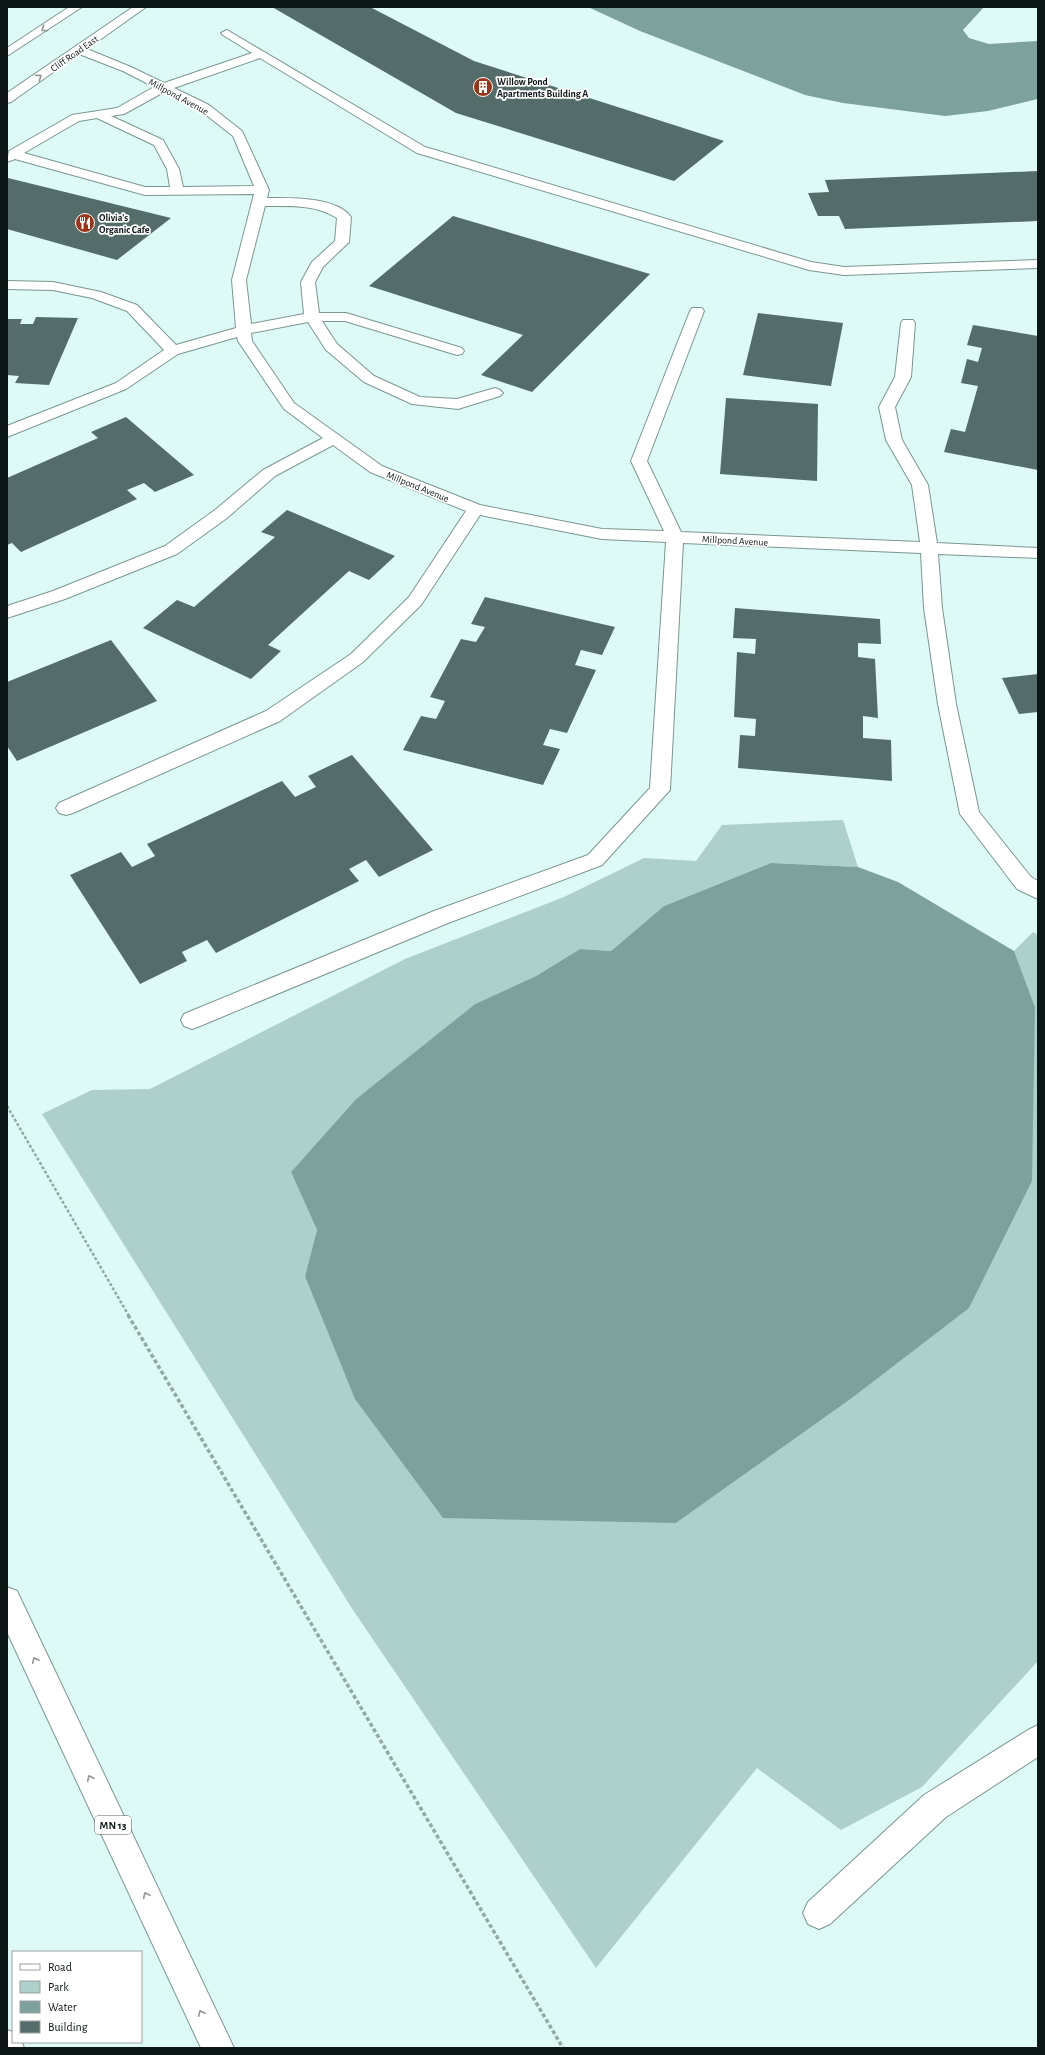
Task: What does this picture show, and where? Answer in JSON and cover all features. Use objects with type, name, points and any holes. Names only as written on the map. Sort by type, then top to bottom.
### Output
[{"type":"main road","points":[[7,53],[76,7]]},
{"type":"main road","name":"Cliff Road East","points":[[7,99],[140,7]]},
{"type":"main road","points":[[227,33],[421,150],[808,266],[844,271],[1038,264]]},
{"type":"main road","name":"Millpond Avenue","points":[[78,50],[127,69],[205,108],[238,134],[260,196],[239,280],[245,341],[289,406],[376,469],[476,508],[602,534],[1038,553]]},
{"type":"main road","points":[[10,156],[76,118],[120,111],[164,87],[261,54]]},
{"type":"main road","points":[[97,114],[159,142],[173,169],[177,190]]},
{"type":"main road","points":[[10,156],[145,190],[177,190],[260,196],[310,203],[333,208],[344,217],[342,242],[317,265],[308,282],[312,317],[332,347],[369,379],[417,401],[458,404],[495,393]]},
{"type":"main road","points":[[7,285],[53,286],[96,295],[132,308],[173,351]]},
{"type":"main road","points":[[192,1020],[441,917],[595,860],[660,790],[675,537],[639,461],[697,311]]},
{"type":"main road","points":[[7,432],[121,386],[173,351],[244,330],[312,317],[346,317],[457,351]]},
{"type":"main road","points":[[908,323],[903,376],[887,407],[894,440],[920,484],[929,548],[933,608],[947,704],[970,814],[1024,883],[1038,891]]},
{"type":"main road","points":[[7,612],[59,595],[171,550],[221,514],[269,473],[334,438]]},
{"type":"main road","points":[[66,808],[273,716],[357,658],[415,602],[476,508]]},
{"type":"main road","name":"MN 13","points":[[7,1601],[218,2048]]},
{"type":"main road","points":[[819,1913],[935,1806],[1038,1740]]},
{"type":"path","points":[[7,1106],[130,1319],[563,2048]]},
{"type":"green space","points":[[843,820],[858,867],[771,863],[664,906],[611,951],[580,949],[536,976],[475,1004],[356,1099],[291,1172],[317,1230],[305,1276],[676,1523],[852,1398],[969,1307],[1035,1007],[1014,951],[1033,932],[1038,935],[1038,1661],[922,1787],[841,1830],[757,1768],[596,1968],[353,1610],[42,1114],[92,1090],[150,1089],[405,959],[564,897],[644,858],[696,861],[722,825]]},
{"type":"water","points":[[588,7],[984,7],[963,30],[969,38],[989,44],[1038,41],[1038,99],[988,111],[945,116],[843,103],[805,95],[640,31]]},
{"type":"water","points":[[771,863],[858,867],[898,882],[1014,951],[1035,1007],[1032,1181],[969,1308],[852,1398],[676,1523],[443,1518],[355,1399],[305,1276],[317,1230],[291,1172],[356,1099],[475,1004],[536,976],[580,949],[611,951],[664,906]]},
{"type":"building","name":"Willow Pond Apartments Building A","points":[[272,7],[370,7],[474,61],[724,141],[674,181],[456,113]]},
{"type":"building","points":[[1038,171],[1038,221],[845,229],[839,216],[818,216],[808,193],[829,192],[825,180]]},
{"type":"building","name":"Olivia's Organic Cafe","points":[[7,178],[171,218],[117,260],[7,229]]},
{"type":"building","points":[[453,216],[650,274],[532,392],[481,375],[523,335],[369,286]]},
{"type":"building","points":[[758,313],[843,323],[831,386],[743,375]]},
{"type":"building","points":[[36,317],[78,318],[49,385],[15,383],[19,376],[7,375],[7,319],[22,319],[20,324],[33,324]]},
{"type":"building","points":[[973,325],[1038,336],[1038,470],[944,452],[951,429],[965,432],[978,386],[961,383],[967,359],[978,362],[982,348],[967,345]]},
{"type":"building","points":[[726,398],[818,404],[817,481],[720,474]]},
{"type":"building","points":[[126,417],[194,475],[155,492],[144,483],[127,490],[137,499],[21,552],[12,543],[7,545],[7,478],[98,438],[91,432]]},
{"type":"building","points":[[287,510],[395,556],[369,580],[349,571],[268,645],[281,651],[251,679],[143,628],[177,600],[194,607],[275,537],[261,532]]},
{"type":"building","points":[[485,597],[615,627],[602,655],[581,650],[575,665],[596,670],[567,733],[550,729],[543,745],[560,749],[543,785],[403,750],[421,716],[436,719],[445,701],[430,697],[461,639],[476,642],[485,627],[471,624]]},
{"type":"building","points":[[735,608],[880,619],[881,644],[858,643],[858,657],[875,659],[878,718],[863,716],[863,738],[891,740],[892,781],[738,768],[740,735],[755,736],[756,719],[734,717],[737,652],[755,654],[756,639],[733,638]]},
{"type":"building","points":[[111,640],[157,701],[17,761],[7,746],[7,682]]},
{"type":"building","points":[[1038,674],[1038,712],[1019,714],[1002,678]]},
{"type":"building","points":[[352,755],[433,850],[379,877],[366,860],[349,869],[359,881],[216,953],[207,940],[182,952],[187,961],[140,984],[70,875],[121,852],[132,867],[155,856],[147,844],[282,781],[295,797],[316,787],[308,776]]},
{"type":"place","name":"Willow Pond Apartments Building A","points":[[483,87]]},
{"type":"place","name":"Olivia's Organic Cafe","points":[[85,223]]}]
